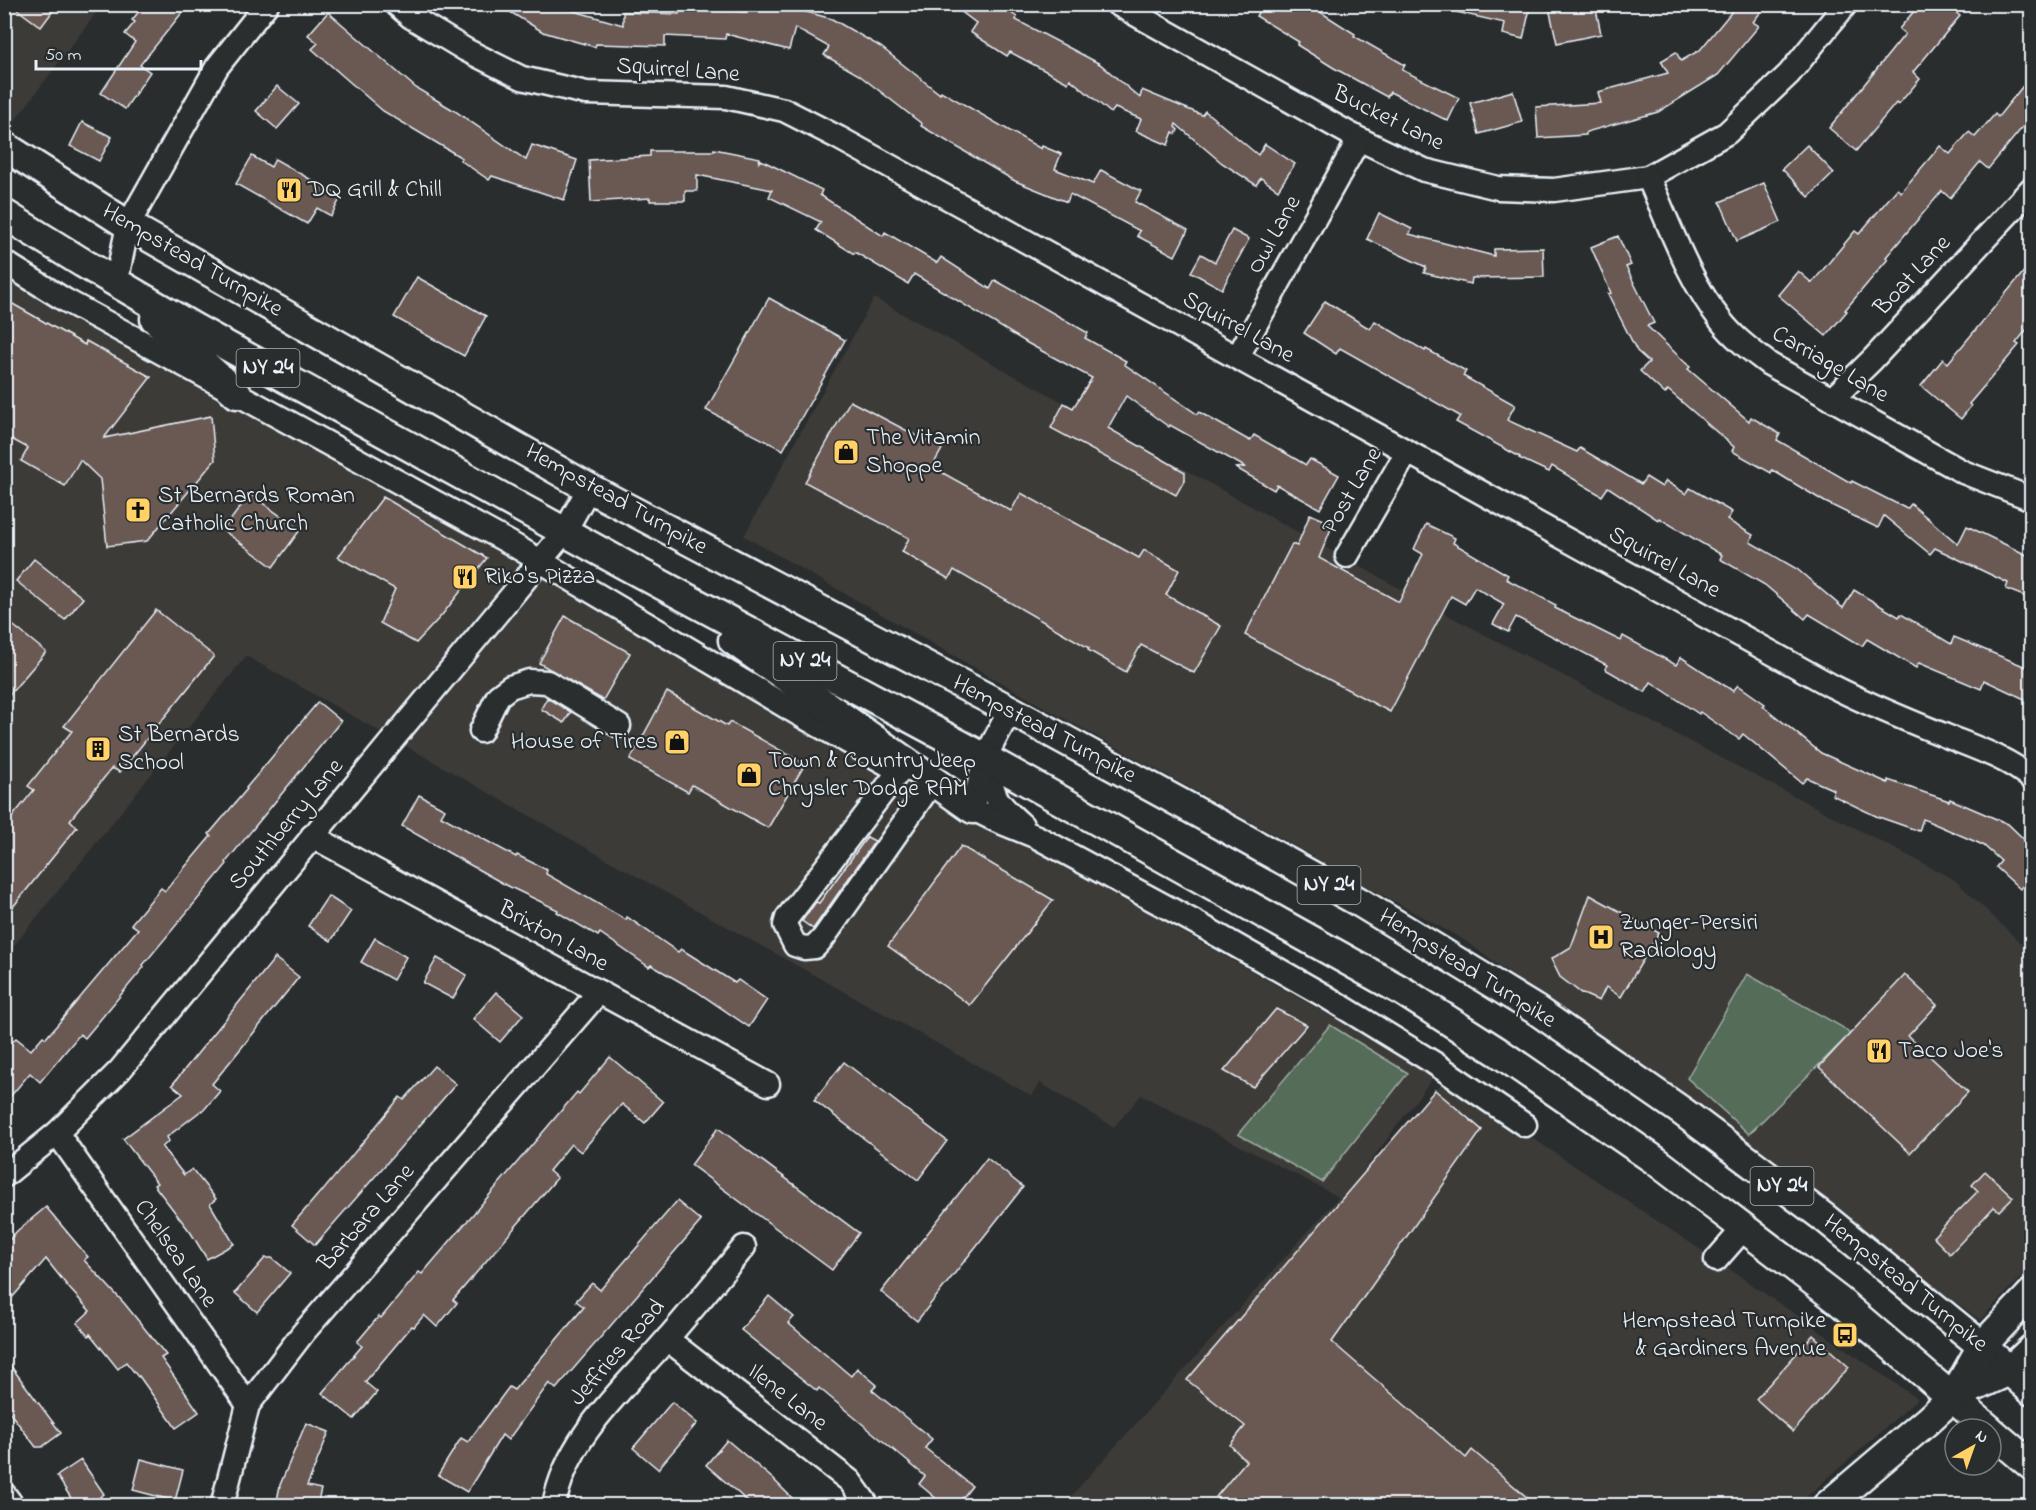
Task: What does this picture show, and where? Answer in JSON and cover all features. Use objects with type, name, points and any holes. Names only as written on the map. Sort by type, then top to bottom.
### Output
[{"type":"main road","name":"Hempstead Turnpike","points":[[4,146],[128,225],[589,488],[1010,710],[1361,903],[1536,1010],[1683,1112],[1808,1205],[1982,1346],[2031,1391]]},
{"type":"main road","name":"NY 24","points":[[4,214],[196,329],[985,758],[1404,992],[1498,1052],[1629,1142],[1838,1300],[1975,1417]]},
{"type":"main road","points":[[116,283],[237,394]]},
{"type":"main road","points":[[625,564],[973,809]]},
{"type":"main road","points":[[1827,1506],[1953,1397],[1982,1346],[2031,1293]]},
{"type":"main road","points":[[1953,1397],[2009,1371],[2031,1349]]},
{"type":"main road","name":"NY 24","points":[[2003,1441],[2031,1466]]},
{"type":"street","points":[[116,283],[128,225],[217,67],[267,4]]},
{"type":"street","name":"Squirrel Lane","points":[[396,4],[466,50],[522,78],[586,93],[726,97],[783,110],[839,138],[1832,686],[1865,703],[1994,755],[2022,771],[2031,779]]},
{"type":"street","name":"Bucket Lane","points":[[1117,4],[1359,139],[1424,170],[1498,188],[1554,190],[1648,177],[1727,133],[1789,74],[1846,4]]},
{"type":"street","name":"Owl Lane","points":[[1237,358],[1359,139]]},
{"type":"street","name":"Carriage Lane","points":[[1648,177],[1692,278],[1721,321],[1740,342],[1768,364],[1963,472],[2031,499]]},
{"type":"street","name":"Boat Lane","points":[[1832,399],[1872,360],[2031,188]]},
{"type":"street","points":[[4,262],[60,297],[541,561],[800,715],[929,787],[995,820],[1036,837],[1200,925],[1325,996],[1440,1067],[1525,1125]]},
{"type":"street","name":"Post Lane","points":[[1347,556],[1407,452]]},
{"type":"street","name":"Southberry Lane","points":[[4,1176],[57,1134],[120,1070],[541,561],[565,531],[589,488]]},
{"type":"street","points":[[481,730],[498,696],[510,687],[529,681],[547,682],[619,726]]},
{"type":"street","points":[[973,809],[985,758],[1010,710]]},
{"type":"street","points":[[985,758],[993,792],[999,806],[1036,837]]},
{"type":"street","points":[[900,770],[787,918],[786,925],[795,945],[804,948],[815,947],[824,937],[929,787]]},
{"type":"street","name":"Brixton Lane","points":[[312,836],[768,1084]]},
{"type":"street","name":"Barbara Lane","points":[[222,1506],[249,1405],[303,1333],[599,992]]},
{"type":"street","name":"Chelsea Lane","points":[[57,1134],[249,1405]]},
{"type":"street","points":[[1716,1260],[1744,1228]]},
{"type":"street","name":"Jeffries Road","points":[[554,1506],[565,1469],[589,1426],[667,1339],[744,1247]]},
{"type":"street","name":"Ilene Lane","points":[[667,1339],[850,1482],[868,1506]]},
{"type":"street","points":[[4,1494],[13,1506]]},
{"type":"shaded area","points":[[5,5],[102,5],[7,131],[5,129]]},
{"type":"shaded area","points":[[5,265],[1435,1075],[1363,1171],[1445,1080],[1716,1260],[1918,1399],[1797,1505],[1063,1505],[1339,1197],[1141,1095],[1114,1127],[1040,1083],[1032,1096],[246,656],[5,957]]},
{"type":"shaded area","points":[[874,298],[1457,620],[1955,880],[2031,953],[2031,1266],[1980,1320],[1464,940],[1049,710],[744,536]]},
{"type":"green space","points":[[1747,974],[1842,1027],[1850,1034],[1749,1134],[1687,1078]]},
{"type":"green space","points":[[1330,1025],[1408,1073],[1322,1182],[1238,1134]]},
{"type":"building","points":[[10,4],[58,4],[41,27]]},
{"type":"building","points":[[145,4],[189,4],[140,65],[150,72],[125,109],[101,93],[135,42],[125,34],[135,22],[132,20]]},
{"type":"building","points":[[497,4],[550,4],[623,25],[623,12],[679,14],[679,8],[746,12],[748,4],[778,4],[832,19],[881,47],[940,94],[941,91],[1041,149],[1042,146],[1061,154],[1055,169],[1093,184],[1101,170],[1141,191],[1135,202],[1188,230],[1175,256],[1137,236],[1140,231],[1070,194],[1067,202],[1015,181],[921,126],[922,124],[859,75],[824,55],[829,47],[795,28],[789,50],[726,34],[725,39],[665,36],[665,46],[596,44],[595,47],[543,32]]},
{"type":"building","points":[[951,4],[998,4],[1017,17],[1016,20],[1100,64],[1140,98],[1142,90],[1202,115],[1205,111],[1258,155],[1265,144],[1295,164],[1278,190],[1261,178],[1256,185],[1222,163],[1176,124],[1175,127],[1178,130],[1176,134],[1173,132],[1168,145],[1136,131],[1141,119],[1115,108],[1111,113],[1070,79],[1068,83],[1010,52],[1007,56],[970,32],[976,23]]},
{"type":"building","points":[[1263,4],[1308,4],[1355,34],[1354,36],[1405,65],[1402,70],[1459,98],[1448,121],[1390,92],[1387,97],[1297,45],[1299,42],[1256,16]]},
{"type":"building","points":[[1457,4],[1531,4],[1523,39],[1503,34],[1505,23],[1456,12]]},
{"type":"building","points":[[1564,4],[1595,4],[1601,34],[1557,43],[1549,8]]},
{"type":"building","points":[[1738,4],[1767,4],[1753,22],[1759,26],[1718,75],[1658,112],[1586,132],[1586,135],[1538,138],[1536,107],[1601,103],[1598,92],[1668,73],[1661,61],[1676,52],[1681,61],[1700,50]]},
{"type":"building","points":[[1920,4],[1946,4],[1960,16],[1913,72],[1920,79],[1898,105],[1896,103],[1856,151],[1829,128],[1905,34],[1899,29]]},
{"type":"building","points":[[328,12],[416,88],[455,111],[526,160],[532,145],[577,160],[564,200],[492,176],[489,180],[460,160],[462,158],[383,111],[312,49],[318,43],[308,35]]},
{"type":"building","points":[[2031,76],[2031,117],[1988,169],[1980,162],[1950,198],[1942,191],[1886,257],[1888,259],[1826,336],[1778,295],[1798,271],[1812,283],[1855,231],[1859,234],[1897,189],[1901,192],[1940,146],[1950,154],[1969,132],[1975,137],[1995,114],[1998,117]]},
{"type":"building","points":[[277,86],[299,104],[277,129],[256,111]]},
{"type":"building","points":[[1513,91],[1522,122],[1479,134],[1470,103]]},
{"type":"building","points":[[82,122],[112,137],[99,161],[70,146]]},
{"type":"building","points":[[1807,145],[1834,173],[1809,197],[1782,169]]},
{"type":"building","points":[[714,149],[760,158],[759,162],[761,160],[822,190],[820,195],[883,236],[885,232],[937,263],[941,257],[990,289],[995,280],[1088,333],[1085,338],[1126,361],[1124,364],[1197,414],[1199,412],[1250,441],[1254,435],[1306,465],[1310,459],[1339,475],[1320,509],[1277,485],[1274,490],[1236,468],[1245,467],[1170,425],[1169,427],[1126,396],[1108,428],[1185,472],[1185,479],[1176,495],[1051,428],[1064,403],[1073,408],[1092,378],[1029,344],[914,274],[908,284],[855,252],[854,254],[816,230],[821,222],[769,197],[772,190],[697,175],[697,191],[685,191],[685,201],[650,201],[650,198],[591,202],[589,160],[650,156],[650,151],[714,151]]},
{"type":"building","name":"DQ Grill & Chill","points":[[252,156],[271,167],[275,159],[341,197],[331,216],[317,208],[307,224],[236,184]]},
{"type":"building","points":[[1764,183],[1781,222],[1737,241],[1720,202]]},
{"type":"building","points":[[1379,213],[1412,229],[1409,234],[1494,256],[1494,249],[1543,248],[1544,277],[1472,278],[1471,284],[1424,273],[1426,267],[1367,239]]},
{"type":"building","points":[[1232,230],[1249,239],[1222,289],[1191,272],[1201,254],[1215,262]]},
{"type":"building","points":[[1618,236],[1631,265],[1626,267],[1654,323],[1647,326],[1690,367],[1688,369],[1749,421],[1751,417],[1780,434],[1777,440],[1851,483],[1852,481],[1907,509],[1911,504],[1958,544],[1967,526],[2031,557],[2031,599],[2006,589],[2008,583],[1935,548],[1930,554],[1884,516],[1878,528],[1825,502],[1772,470],[1771,473],[1732,451],[1734,447],[1668,390],[1665,394],[1640,371],[1649,362],[1637,351],[1608,294],[1611,293],[1591,247]]},
{"type":"building","points":[[2031,263],[2031,324],[2016,343],[2019,345],[1969,404],[1971,406],[1961,419],[1921,386],[1943,359],[1948,363]]},
{"type":"building","points":[[417,277],[486,316],[464,356],[394,317]]},
{"type":"building","points":[[769,298],[845,340],[783,450],[706,410]]},
{"type":"building","points":[[4,299],[85,345],[86,341],[151,377],[104,438],[211,416],[215,460],[147,541],[107,546],[100,479],[80,460],[65,486],[21,461],[28,448],[4,435]]},
{"type":"building","points":[[1325,301],[1370,329],[1375,321],[1425,351],[1426,349],[1466,371],[1463,376],[1515,405],[1507,420],[1577,452],[1580,448],[1641,484],[1646,477],[1662,487],[1666,481],[1686,494],[1690,488],[1732,512],[1727,520],[1753,535],[1750,542],[1797,569],[1843,608],[1854,590],[1899,617],[1901,614],[1951,644],[1954,637],[2031,669],[2031,702],[1984,680],[1981,689],[1919,663],[1916,668],[1867,639],[1862,646],[1809,614],[1805,619],[1765,585],[1720,559],[1722,555],[1659,518],[1658,520],[1608,487],[1602,496],[1552,466],[1549,472],[1519,458],[1456,422],[1460,416],[1340,348],[1336,354],[1304,333]]},
{"type":"building","points":[[850,401],[942,449],[932,467],[1011,511],[1021,493],[1139,558],[1144,550],[1179,570],[1166,595],[1221,626],[1194,673],[1141,645],[1126,672],[954,570],[949,579],[902,552],[909,538],[805,482]]},
{"type":"building","points":[[250,494],[300,530],[273,567],[223,530]]},
{"type":"building","points":[[383,497],[487,558],[442,615],[416,643],[380,623],[395,589],[338,557]]},
{"type":"building","points":[[1310,514],[1333,524],[1319,558],[1399,602],[1423,554],[1414,549],[1426,524],[1455,538],[1453,543],[1508,575],[1506,579],[1556,605],[1555,608],[1621,641],[1623,636],[1676,665],[1681,657],[1733,691],[1738,685],[1765,704],[1763,706],[1821,753],[1888,783],[1888,780],[1949,801],[1950,799],[2008,824],[2031,846],[2031,876],[2020,889],[1996,867],[2001,861],[1983,845],[1923,819],[1919,831],[1876,816],[1832,795],[1834,790],[1807,778],[1802,783],[1743,734],[1739,739],[1651,682],[1645,692],[1605,669],[1607,665],[1516,617],[1508,632],[1493,624],[1504,604],[1475,587],[1465,604],[1451,596],[1390,712],[1245,635],[1292,544],[1297,546]]},
{"type":"building","points":[[34,559],[83,598],[65,620],[16,581]]},
{"type":"building","name":"St Bernards School","points":[[156,610],[214,656],[120,772],[112,768],[70,820],[77,827],[4,918],[4,827],[34,790],[28,786],[72,731],[64,726]]},
{"type":"building","points":[[565,616],[630,653],[603,700],[539,663]]},
{"type":"building","points":[[4,618],[46,652],[4,701]]},
{"type":"building","points":[[667,692],[727,726],[730,722],[805,764],[768,828],[692,785],[688,792],[630,760]]},
{"type":"building","points":[[547,698],[571,712],[564,723],[541,709]]},
{"type":"building","points":[[318,702],[341,721],[85,1038],[80,1034],[40,1082],[30,1073],[4,1104],[4,1051],[16,1038],[31,1050],[43,1036],[46,1038],[138,929],[131,924],[161,888],[165,891],[211,836],[209,834],[246,788]]},
{"type":"building","points":[[419,795],[445,809],[441,816],[516,857],[517,855],[547,870],[546,874],[626,920],[627,917],[678,952],[681,949],[735,983],[738,980],[767,1000],[749,1027],[696,991],[651,965],[649,967],[600,933],[598,936],[557,912],[558,910],[504,884],[402,826]]},
{"type":"building","points":[[867,837],[875,841],[813,929],[802,921],[816,902],[819,903]]},
{"type":"building","points":[[961,846],[1053,900],[970,1005],[888,946]]},
{"type":"building","points":[[1590,895],[1659,933],[1621,997],[1606,987],[1599,1001],[1581,993],[1560,977],[1551,959],[1571,947]]},
{"type":"building","points":[[328,896],[351,911],[331,941],[308,926]]},
{"type":"building","points":[[375,938],[406,957],[393,980],[361,962]]},
{"type":"building","points":[[275,958],[299,977],[212,1084],[220,1091],[203,1111],[167,1137],[169,1141],[162,1147],[184,1175],[192,1169],[216,1199],[210,1204],[234,1244],[207,1259],[191,1233],[154,1185],[157,1183],[123,1139],[183,1094],[172,1085]]},
{"type":"building","points":[[437,958],[467,975],[453,999],[423,983]]},
{"type":"building","name":"Taco Joe's","points":[[1905,975],[1937,1005],[1908,1036],[1968,1092],[1910,1153],[1819,1067]]},
{"type":"building","points":[[496,992],[523,1015],[500,1042],[473,1019]]},
{"type":"building","points":[[1276,1009],[1307,1025],[1253,1087],[1224,1071]]},
{"type":"building","points":[[610,1057],[663,1102],[645,1123],[622,1104],[581,1152],[571,1144],[549,1171],[557,1178],[453,1300],[457,1303],[437,1327],[424,1315],[365,1382],[377,1392],[354,1419],[322,1393],[362,1346],[357,1342],[379,1316],[381,1318],[419,1272],[422,1274],[577,1092],[579,1094]]},
{"type":"building","points":[[844,1062],[947,1141],[918,1180],[814,1100]]},
{"type":"building","points":[[434,1066],[456,1084],[315,1245],[292,1225],[400,1097],[404,1100]]},
{"type":"building","points":[[1435,1090],[1482,1130],[1332,1342],[1466,1458],[1472,1450],[1537,1506],[1226,1506],[1216,1497],[1246,1461],[1230,1445],[1245,1426],[1187,1380]]},
{"type":"building","points":[[718,1128],[859,1233],[832,1270],[691,1165]]},
{"type":"building","points":[[987,1158],[1023,1187],[917,1321],[881,1292]]},
{"type":"building","points":[[1985,1171],[2013,1197],[1999,1211],[1994,1207],[1950,1254],[1933,1237],[1978,1191],[1972,1185]]},
{"type":"building","points":[[677,1201],[701,1221],[556,1389],[549,1383],[508,1440],[502,1435],[467,1492],[438,1475],[461,1438],[468,1442],[509,1387],[514,1390],[584,1307],[576,1301],[592,1283],[600,1290]]},
{"type":"building","points":[[46,1207],[88,1257],[84,1260],[124,1303],[166,1355],[161,1358],[199,1412],[176,1428],[139,1376],[126,1362],[118,1369],[90,1334],[89,1336],[77,1323],[90,1311],[46,1259],[4,1307],[4,1246],[17,1231]]},
{"type":"building","points":[[265,1258],[272,1258],[290,1273],[257,1312],[235,1293]]},
{"type":"building","points":[[769,1296],[794,1317],[788,1323],[851,1376],[857,1368],[877,1385],[872,1390],[932,1439],[925,1448],[972,1486],[956,1506],[945,1506],[919,1484],[925,1476],[819,1388],[817,1391],[741,1330]]},
{"type":"building","points":[[1813,1335],[1849,1367],[1793,1432],[1756,1399]]},
{"type":"building","points":[[4,1357],[61,1433],[42,1447],[36,1447],[4,1405]]},
{"type":"building","points":[[672,1402],[697,1423],[658,1469],[633,1448]]},
{"type":"building","points":[[306,1423],[329,1432],[307,1486],[321,1489],[317,1506],[276,1506],[280,1485]]},
{"type":"building","points":[[727,1440],[773,1479],[800,1506],[753,1506],[706,1465]]},
{"type":"building","points":[[141,1459],[183,1470],[175,1501],[133,1490]]},
{"type":"building","points":[[81,1460],[104,1494],[87,1506],[76,1506],[57,1476]]},
{"type":"place","name":"DQ Grill & Chill","points":[[289,190]]},
{"type":"place","name":"The Vitamin Shoppe","points":[[846,452]]},
{"type":"place","name":"St Bernards Roman Catholic Church","points":[[138,510]]},
{"type":"place","name":"Riko's Pizza","points":[[465,577]]},
{"type":"place","name":"House of Tires","points":[[677,742]]},
{"type":"place","name":"St Bernards School","points":[[98,749]]},
{"type":"place","name":"Town & Country Jeep Chrysler Dodge RAM","points":[[749,775]]},
{"type":"place","name":"Zwnger-Persiri Radiology","points":[[1601,937]]},
{"type":"place","name":"Taco Joe's","points":[[1879,1051]]},
{"type":"place","name":"Hempstead Turnpike & Gardiners Avenue","points":[[1845,1335]]}]
